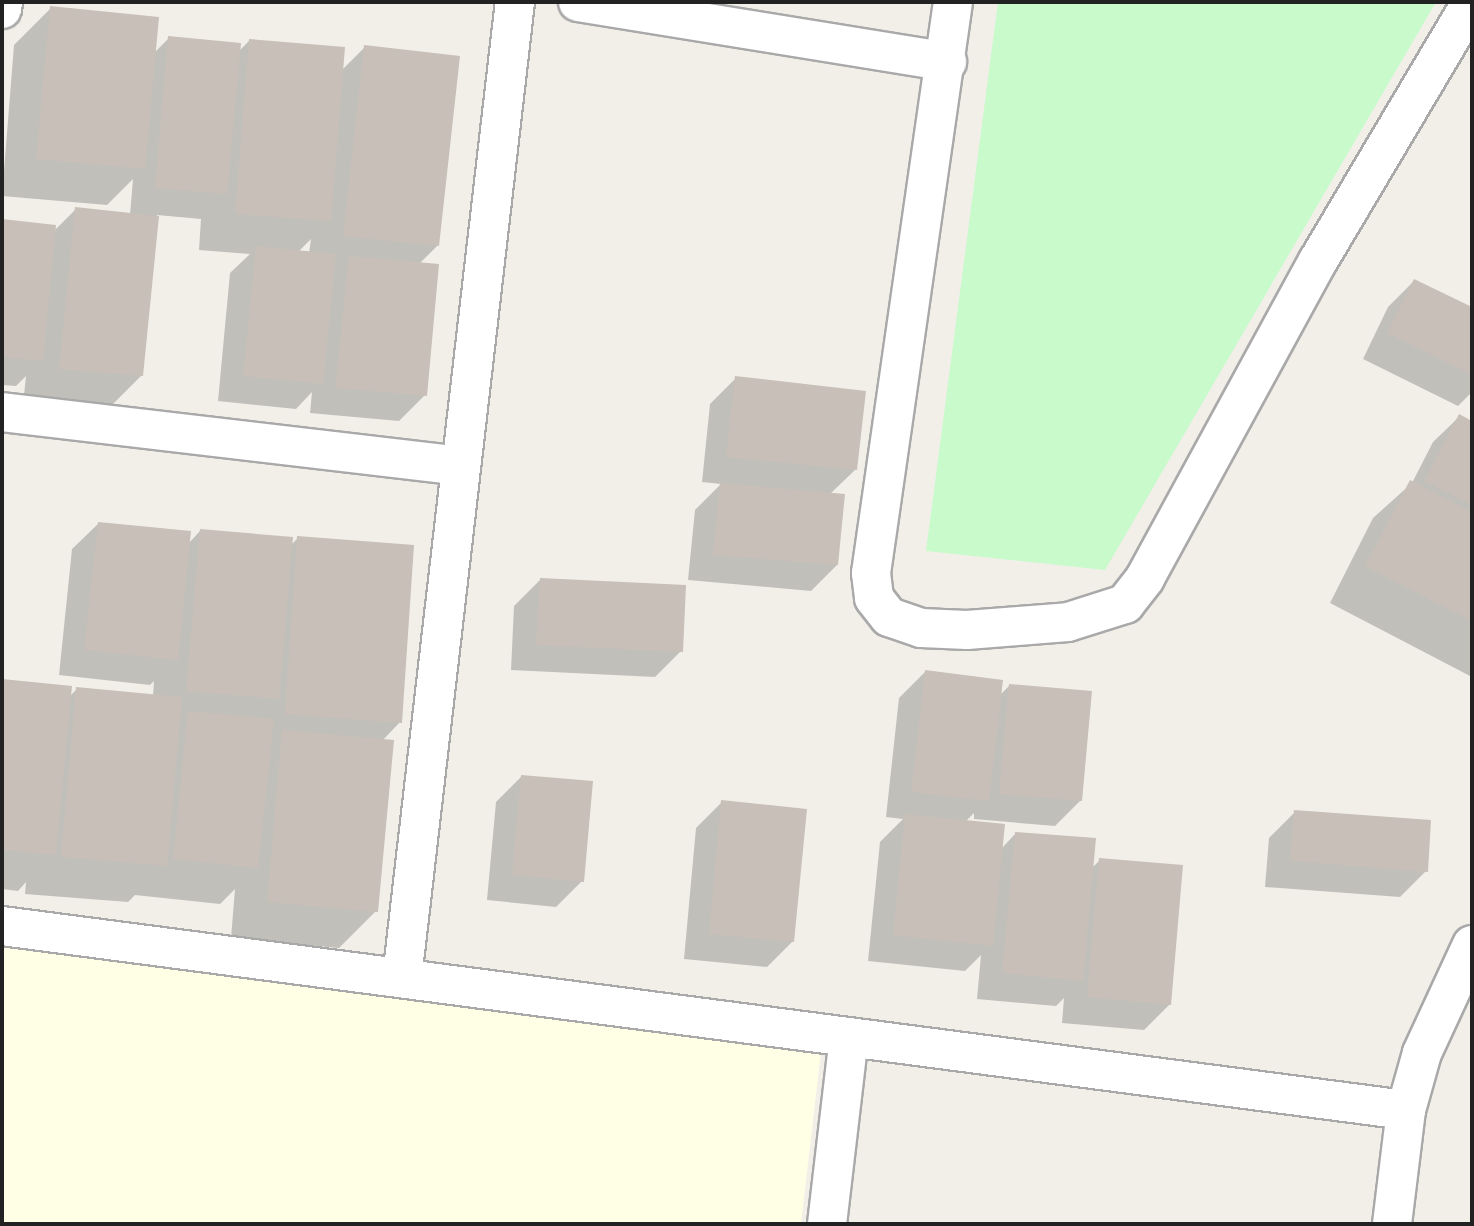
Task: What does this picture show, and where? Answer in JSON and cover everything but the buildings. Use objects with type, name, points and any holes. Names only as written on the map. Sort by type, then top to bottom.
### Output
[{"type":"street","points":[[2,9],[3,2]]},
{"type":"street","points":[[402,978],[515,2]]},
{"type":"street","points":[[578,2],[947,62]]},
{"type":"street","points":[[953,2],[947,62],[871,573],[874,598],[889,617],[921,628],[967,630],[1068,622],[1125,604],[1145,578],[1318,261],[1472,2]]},
{"type":"street","points":[[2,412],[461,466]]},
{"type":"street","points":[[2,926],[1406,1110]]},
{"type":"street","points":[[1392,1224],[1406,1110],[1422,1053],[1472,945]]},
{"type":"street","points":[[827,1224],[849,1037]]},
{"type":"shaded area","points":[[2,943],[822,1043],[801,1224],[2,1224]]},
{"type":"green space","points":[[998,2],[1436,2],[1105,570],[926,551]]}]
